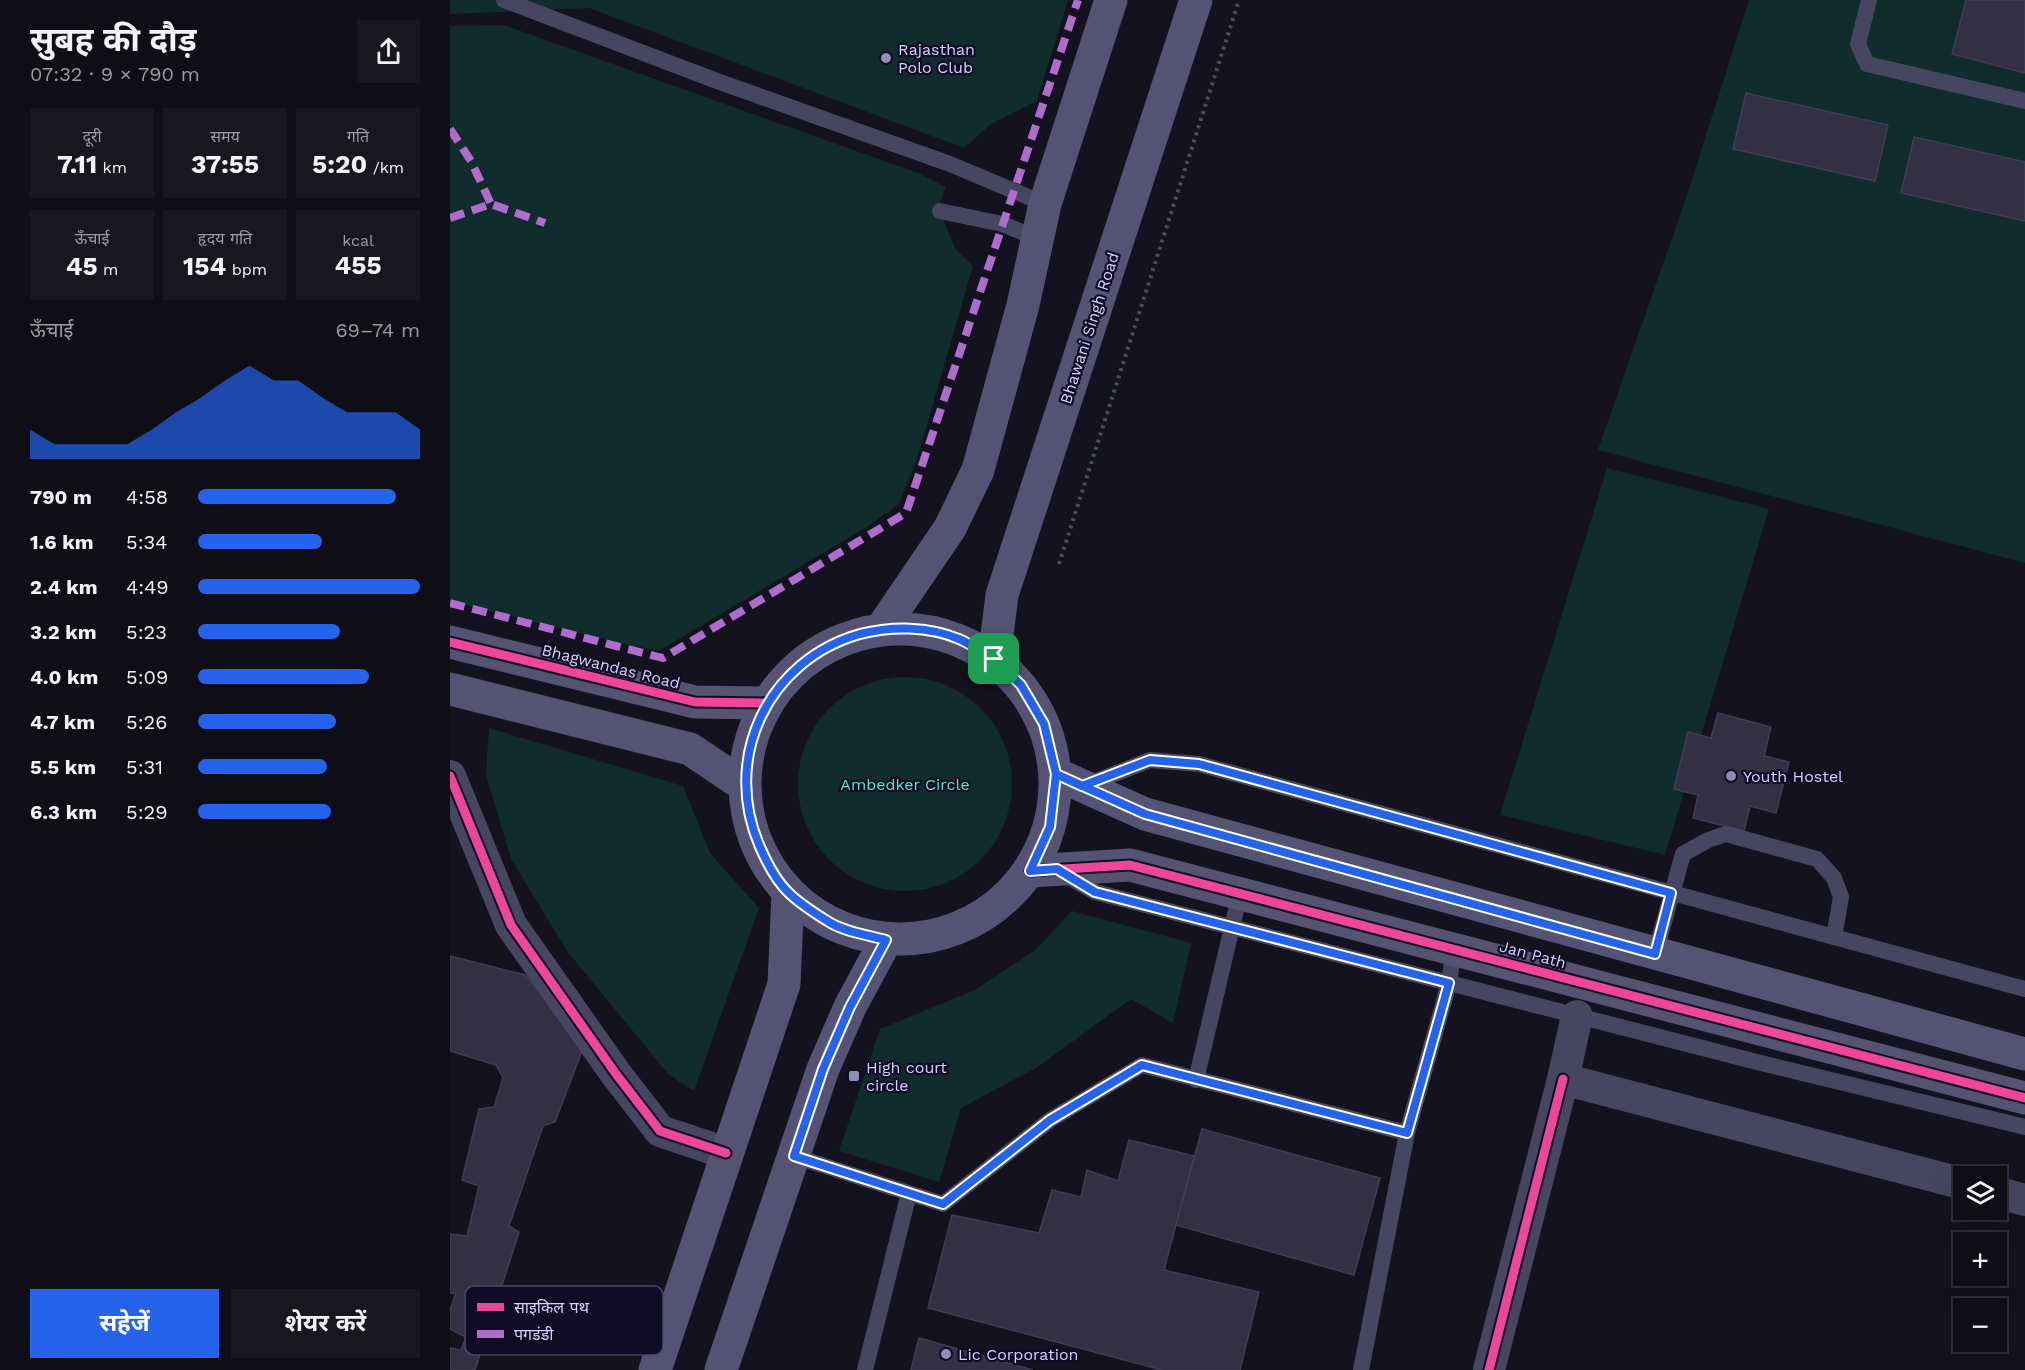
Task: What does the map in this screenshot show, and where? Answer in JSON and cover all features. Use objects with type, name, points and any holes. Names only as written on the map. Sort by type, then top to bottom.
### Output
[{"type":"main road","points":[[882,628],[950,528],[978,470],[1023,305],[1045,204],[1111,0]]},
{"type":"main road","name":"Bhawani Singh Road","points":[[994,659],[1002,595],[1196,0]]},
{"type":"main road","points":[[882,628],[922,629],[958,639],[994,659],[1021,685],[1044,724],[1069,780],[1050,827],[1044,870],[966,926],[921,939],[886,940],[831,924],[788,893],[768,866],[751,826],[745,786],[749,747],[767,703],[800,664],[835,641],[882,628]]},
{"type":"main road","name":"Bhagwandas Road","points":[[450,642],[695,702],[767,703]]},
{"type":"main road","points":[[450,688],[690,749],[745,786]]},
{"type":"main road","name":"Jan Path","points":[[1069,780],[1145,814],[2025,1054]]},
{"type":"main road","name":"Jan Path","points":[[1044,870],[1130,864],[2025,1098]]},
{"type":"main road","points":[[663,1346],[784,984],[788,893]]},
{"type":"main road","points":[[721,1370],[823,1069],[850,1007],[886,940]]},
{"type":"main road","points":[[655,1370],[660,1355]]},
{"type":"street","points":[[450,776],[512,925],[616,1074],[660,1131],[726,1153]]},
{"type":"street","points":[[1489,1370],[1577,1016]]},
{"type":"street","points":[[1563,1079],[1953,1181]]},
{"type":"street","points":[[2007,1195],[2025,1200]]},
{"type":"lane","points":[[504,0],[717,81],[950,164],[1045,204]]},
{"type":"lane","points":[[1869,0],[1858,44],[1867,64],[2025,101]]},
{"type":"lane","points":[[940,211],[1002,224],[1037,238]]},
{"type":"lane","points":[[1069,780],[1150,760],[1199,764],[2025,989]]},
{"type":"lane","points":[[1655,954],[1683,855],[1708,840],[1726,834],[1817,859],[1834,878],[1841,897],[1834,937]]},
{"type":"lane","points":[[1044,870],[1095,892],[1577,1016],[2025,1127]]},
{"type":"lane","points":[[1196,1080],[1240,893]]},
{"type":"lane","points":[[1361,1370],[1407,1133],[1449,983],[1454,949]]},
{"type":"lane","points":[[794,1156],[943,1204],[1050,1120],[1142,1065],[1407,1133]]},
{"type":"lane","points":[[865,1370],[909,1193]]},
{"type":"path","points":[[1059,564],[1239,0]]},
{"type":"green space","name":"Rajasthan Polo Club","points":[[450,0],[1068,0],[1037,101],[991,124],[964,148],[589,8],[450,14]]},
{"type":"green space","points":[[1749,0],[2025,0],[2025,563],[1598,450],[1685,201]]},
{"type":"green space","points":[[504,25],[918,173],[946,187],[938,207],[956,250],[973,266],[917,459],[899,504],[865,528],[659,651],[450,601],[450,26]]},
{"type":"green space","points":[[1607,468],[1769,509],[1665,855],[1500,815]]},
{"type":"green space","name":"Ambedker Circle","points":[[905,677],[926,679],[946,685],[981,708],[1004,743],[1010,763],[1012,784],[1010,805],[1004,825],[981,860],[946,883],[926,889],[905,891],[884,889],[864,883],[829,860],[806,825],[800,805],[798,784],[800,763],[806,743],[829,708],[864,685],[884,679]]},
{"type":"green space","points":[[489,728],[683,786],[710,853],[759,908],[694,1091],[669,1075],[567,951],[511,859],[486,775]]},
{"type":"green space","points":[[1072,911],[1191,943],[1173,1023],[1131,999],[1036,1068],[961,1108],[939,1182],[839,1151],[880,1029],[975,990],[1034,951]]},
{"type":"building","points":[[1966,0],[2025,0],[2025,73],[1952,54]]},
{"type":"building","points":[[1746,93],[1888,125],[1875,181],[1733,149]]},
{"type":"building","points":[[1914,137],[2025,162],[2025,221],[1901,193]]},
{"type":"building","name":"Youth Hostel","points":[[1718,713],[1771,727],[1764,756],[1789,762],[1776,813],[1750,806],[1744,831],[1693,818],[1698,795],[1674,789],[1688,732],[1711,738]]},
{"type":"building","points":[[450,956],[525,975],[584,1046],[555,1122],[543,1126],[509,1226],[519,1232],[502,1286],[465,1286],[465,1336],[450,1329],[450,1310],[456,1293],[450,1293],[450,1234],[467,1236],[479,1186],[462,1180],[479,1109],[494,1107],[503,1078],[496,1065],[450,1051]]},
{"type":"building","points":[[1202,1129],[1380,1178],[1354,1275],[1176,1225]]},
{"type":"building","points":[[1129,1140],[1194,1156],[1164,1270],[1259,1292],[1240,1370],[1162,1370],[928,1308],[952,1215],[1039,1233],[1052,1190],[1081,1197],[1087,1170],[1118,1181]]},
{"type":"building","name":"Lic Corporation","points":[[919,1338],[1033,1370],[911,1370]]},
{"type":"building","points":[[465,1340],[465,1355],[480,1355],[475,1370],[450,1370],[450,1348],[461,1350]]},
{"type":"marked path","points":[[450,603],[663,658],[906,513],[1078,0]]},
{"type":"marked path","points":[[450,129],[471,161],[491,204]]},
{"type":"marked path","points":[[450,218],[491,204],[545,223]]},
{"type":"cycle path","points":[[450,642],[695,702],[767,703]]},
{"type":"cycle path","points":[[450,776],[511,925],[616,1074],[660,1131],[726,1153]]},
{"type":"cycle path","points":[[1030,871],[1130,865],[2025,1098]]},
{"type":"cycle path","points":[[1489,1370],[1563,1079]]},
{"type":"place","name":"Rajasthan Polo Club","points":[[886,58]]},
{"type":"place","name":"Youth Hostel","points":[[1731,776]]},
{"type":"place","name":"High court circle","points":[[854,1076]]},
{"type":"place","name":"Lic Corporation","points":[[946,1354]]},
{"type":"route","points":[[994,659],[958,639],[922,629],[882,628],[835,641],[800,664],[767,703],[749,747],[745,786],[751,826],[768,866],[788,893],[831,924],[886,940],[850,1007],[823,1069],[794,1156],[943,1204],[1050,1120],[1142,1065],[1407,1133],[1449,983],[1095,892],[1057,869],[1030,871],[1050,827],[1056,774],[1082,786],[1150,760],[1199,764],[1671,893],[1655,954],[1145,814],[1082,786],[1056,774],[1044,724],[1021,685],[994,659]]}]
